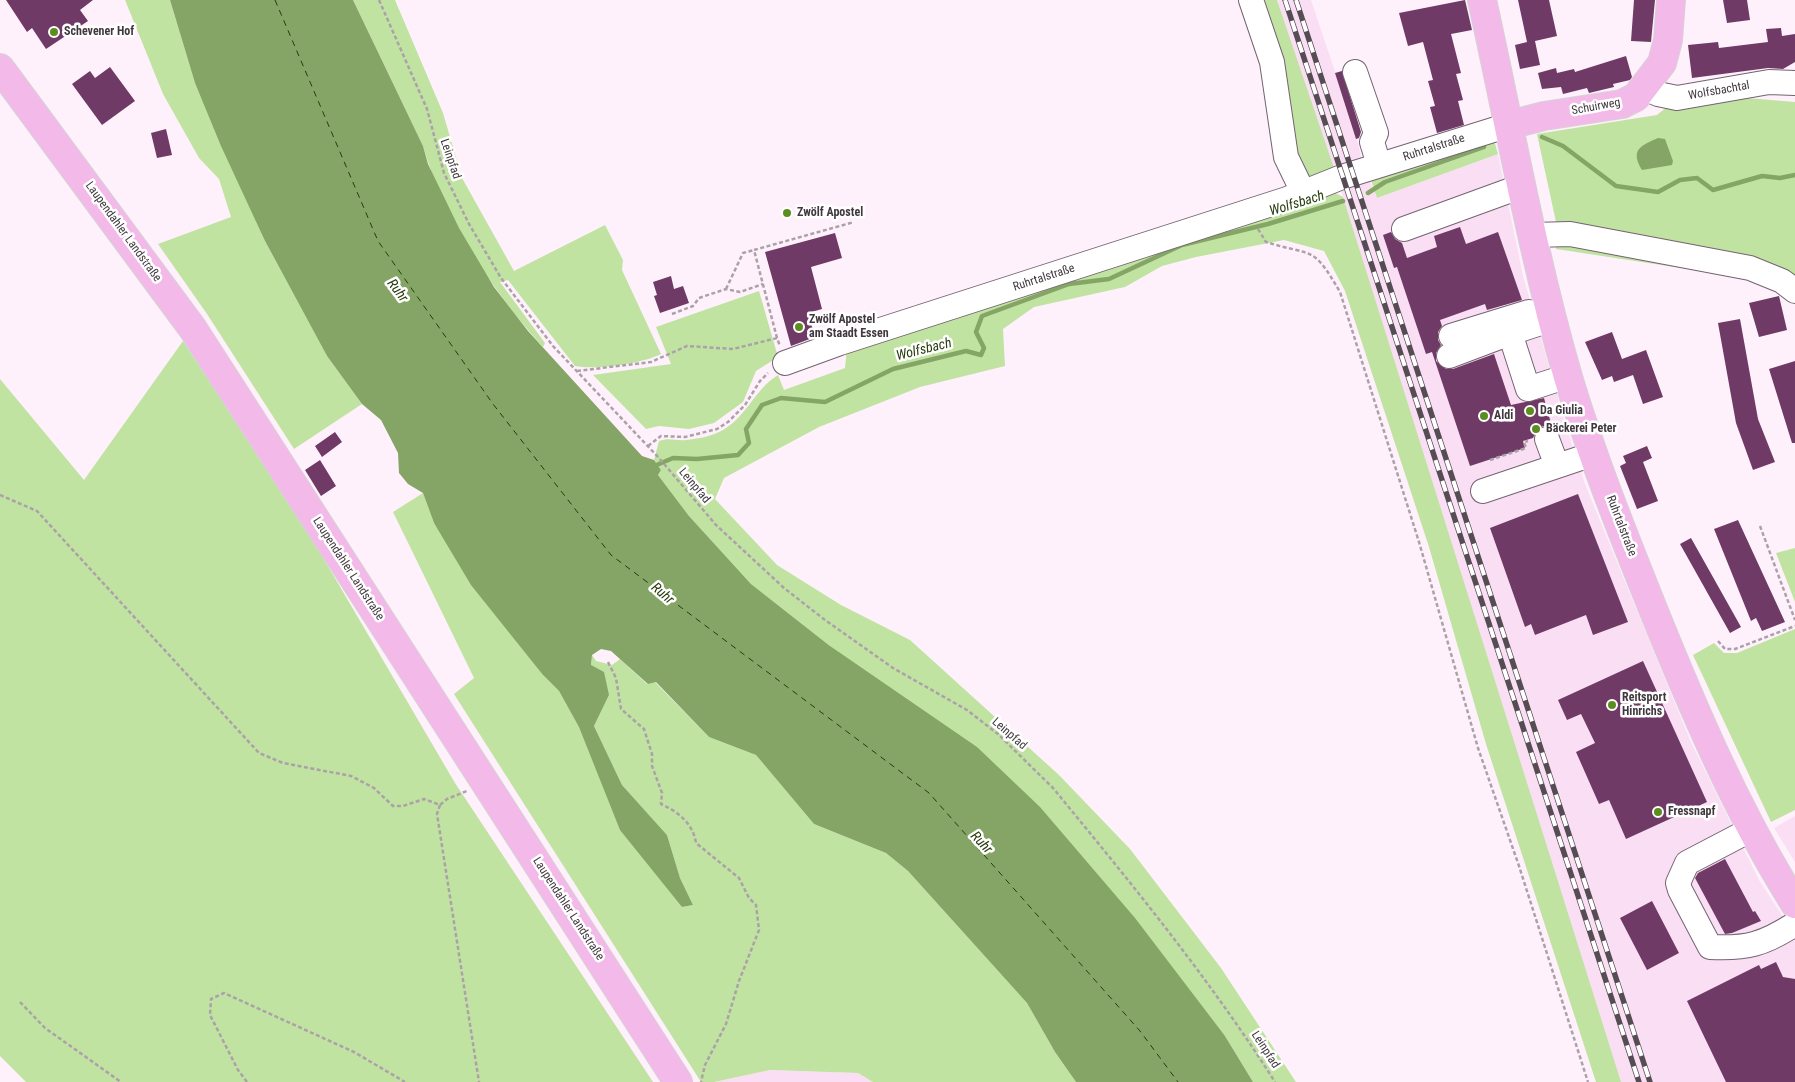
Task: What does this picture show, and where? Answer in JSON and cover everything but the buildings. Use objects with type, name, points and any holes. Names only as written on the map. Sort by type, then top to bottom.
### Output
[{"type":"main road","name":"Ruhrtalstraße","points":[[1482,0],[1508,125],[1551,313],[1568,376],[1593,454],[1667,642],[1752,829],[1795,904]]},
{"type":"main road","name":"Schuirweg","points":[[1508,125],[1544,116],[1622,104],[1636,97],[1645,88],[1662,63],[1668,40],[1671,0]]},
{"type":"main road","name":"Laupendahler Landstraße","points":[[0,68],[193,329],[678,1082]]},
{"type":"street","points":[[1251,0],[1272,62],[1286,157],[1303,192]]},
{"type":"street","points":[[1356,72],[1376,132],[1372,142],[1379,165]]},
{"type":"street","name":"Wolfsbachtal","points":[[1645,88],[1658,94],[1677,98],[1769,82],[1795,83]]},
{"type":"street","name":"Ruhrtalstraße","points":[[785,363],[1287,199],[1379,165],[1508,125]]},
{"type":"street","points":[[1404,229],[1522,186]]},
{"type":"street","points":[[1533,235],[1570,234],[1750,268],[1782,281],[1795,291]]},
{"type":"street","points":[[1551,313],[1510,333],[1450,346],[1551,313]]},
{"type":"street","points":[[1510,333],[1528,389],[1568,376]]},
{"type":"street","points":[[1539,439],[1557,466]]},
{"type":"street","points":[[1483,491],[1593,454]]},
{"type":"street","points":[[1752,829],[1687,863],[1678,883],[1680,890],[1710,947],[1740,948],[1754,945],[1795,924]]},
{"type":"path","name":"Leinpfad","points":[[379,0],[427,109],[444,173],[469,224],[501,278],[554,346],[659,458],[716,525],[804,605],[893,668],[967,710],[998,734],[1030,763],[1053,788],[1194,964],[1275,1082]]},
{"type":"path","points":[[726,289],[743,253],[854,222]]},
{"type":"path","points":[[1260,236],[1266,242],[1296,248],[1314,255],[1322,263],[1340,292],[1419,542],[1478,748],[1519,866],[1588,1082]]},
{"type":"path","points":[[648,446],[661,436],[685,437],[716,429],[728,422],[745,405],[764,375],[785,363],[754,250]]},
{"type":"path","points":[[672,314],[693,306],[698,298],[726,289],[740,292],[763,284]]},
{"type":"path","points":[[577,371],[651,362],[687,346],[733,349],[777,338]]},
{"type":"path","points":[[1490,460],[1526,448],[1524,442],[1539,439]]},
{"type":"path","points":[[0,495],[37,511],[259,753],[283,763],[351,776],[374,788],[393,806],[403,806],[424,799],[440,805]]},
{"type":"path","points":[[1760,526],[1795,620]]},
{"type":"path","points":[[1718,641],[1725,649],[1735,649],[1795,626]]},
{"type":"path","points":[[608,662],[616,678],[621,709],[644,729],[652,754],[652,766],[662,792],[661,804],[677,811],[694,831],[696,843],[739,878],[749,898],[756,905],[759,930],[739,981],[726,1024],[705,1065],[701,1082]]},
{"type":"path","points":[[479,1082],[437,814],[440,805],[447,799],[487,783]]},
{"type":"path","points":[[247,1082],[238,1070],[210,1015],[212,999],[224,993],[354,1052],[405,1082]]},
{"type":"path","points":[[20,1002],[45,1028],[121,1082]]},
{"type":"shaded area","points":[[125,0],[170,0],[195,83],[265,241],[327,356],[362,404],[294,449],[207,314],[158,244],[231,217],[219,179],[199,158],[163,94]]},
{"type":"shaded area","points":[[353,0],[395,0],[443,113],[462,178],[514,271],[605,225],[623,260],[622,270],[661,354],[642,361],[618,365],[575,366],[508,280],[500,282],[545,343],[543,347],[506,303],[472,253],[457,226],[443,199],[423,146]]},
{"type":"shaded area","points":[[1259,0],[1277,0],[1335,171],[1311,177],[1298,168]]},
{"type":"shaded area","points":[[1277,0],[1311,0],[1355,131],[1362,161],[1377,198],[1498,154],[1523,276],[1567,429],[1585,484],[1691,742],[1759,880],[1795,935],[1795,1082],[1606,1082],[1564,904],[1343,197]]},
{"type":"shaded area","points":[[1747,98],[1795,102],[1795,281],[1701,271],[1556,249],[1556,222],[1537,134],[1657,115],[1669,105]]},
{"type":"shaded area","points":[[1493,137],[1498,154],[1377,198],[1370,177]]},
{"type":"shaded area","points":[[1328,189],[1343,197],[1621,1082],[1596,1082],[1486,744],[1429,547],[1345,291],[1324,251],[1284,240],[1196,257],[1162,266],[1125,287],[1034,307],[1003,329],[1005,366],[920,387],[819,427],[724,478],[715,499],[777,565],[841,605],[910,640],[1059,775],[1130,849],[1221,968],[1296,1082],[1253,1082],[1225,1036],[830,646],[751,584],[689,516],[658,475],[661,470],[654,460],[659,441],[666,439],[695,439],[710,436],[723,430],[739,417],[763,388],[778,375],[784,390],[845,368],[847,346]]},
{"type":"shaded area","points":[[759,291],[778,357],[756,371],[743,402],[714,423],[689,429],[659,426],[646,429],[593,375],[671,364],[656,327]]},
{"type":"shaded area","points":[[183,341],[298,515],[455,783],[653,1082],[26,1082],[0,1056],[0,379],[84,480]]},
{"type":"shaded area","points":[[423,493],[434,523],[543,675],[559,691],[682,907],[693,905],[680,878],[667,835],[622,785],[594,726],[609,695],[591,665],[592,655],[596,661],[612,665],[620,659],[647,684],[655,682],[709,737],[756,755],[814,824],[886,853],[908,871],[1027,1003],[1055,1052],[1076,1082],[873,1082],[858,1073],[770,1070],[714,1082],[701,1082],[454,694],[474,678],[393,512]]},
{"type":"shaded area","points":[[1795,548],[1795,602],[1776,553]]},
{"type":"shaded area","points":[[1795,629],[1795,810],[1771,822],[1693,655],[1714,643],[1724,653],[1737,653]]},
{"type":"shaded area","points":[[1795,816],[1795,862],[1774,828]]},
{"type":"shaded area","points":[[770,1070],[858,1073],[873,1082],[714,1082]]},
{"type":"water","name":"Ruhr","points":[[170,0],[353,0],[423,146],[428,164],[459,228],[494,287],[528,331],[642,456],[654,460],[661,470],[658,475],[689,516],[751,584],[830,646],[977,747],[1040,807],[1135,918],[1225,1036],[1253,1082],[1076,1082],[1055,1052],[1027,1003],[908,871],[886,853],[814,824],[756,755],[709,737],[656,682],[648,684],[611,651],[601,649],[592,655],[591,665],[604,672],[609,695],[594,726],[622,785],[667,835],[680,878],[693,905],[682,907],[620,830],[579,727],[559,691],[543,675],[471,585],[434,523],[423,493],[408,484],[399,473],[398,453],[381,420],[362,404],[327,356],[265,241],[221,146],[195,83]]},
{"type":"water","points":[[1658,138],[1665,139],[1673,161],[1672,165],[1642,170],[1637,153],[1642,146]]},
{"type":"waterway","name":"Wolfsbach","points":[[1542,137],[1563,146],[1616,186],[1658,192],[1680,180],[1697,178],[1713,190],[1762,176],[1780,178],[1795,175]]},
{"type":"waterway","name":"Wolfsbach","points":[[1368,193],[1385,182],[1484,147]]},
{"type":"waterway","name":"Wolfsbach","points":[[652,467],[673,458],[697,459],[738,455],[749,443],[746,429],[762,405],[781,398],[825,402],[893,369],[966,351],[981,355],[984,348],[976,332],[982,316],[1069,284],[1109,279],[1182,245],[1268,224],[1343,201]]},
{"type":"ferry route","points":[[275,0],[378,241],[493,404],[611,555],[929,793],[1140,1031],[1178,1082]]},
{"type":"railway","points":[[1285,0],[1639,1082]]},
{"type":"railway","points":[[1296,0],[1650,1082]]},
{"type":"place","name":"Schevener Hof","points":[[54,32]]},
{"type":"place","name":"Zwölf Apostel","points":[[787,213]]},
{"type":"place","name":"Zwölf Apostel am Staadt Essen","points":[[799,327]]},
{"type":"place","name":"Da Giulia","points":[[1530,411]]},
{"type":"place","name":"Aldi","points":[[1484,416]]},
{"type":"place","name":"Bäckerei Peter","points":[[1536,429]]},
{"type":"place","name":"Reitsport Hinrichs","points":[[1612,705]]},
{"type":"place","name":"Fressnapf","points":[[1658,812]]}]
